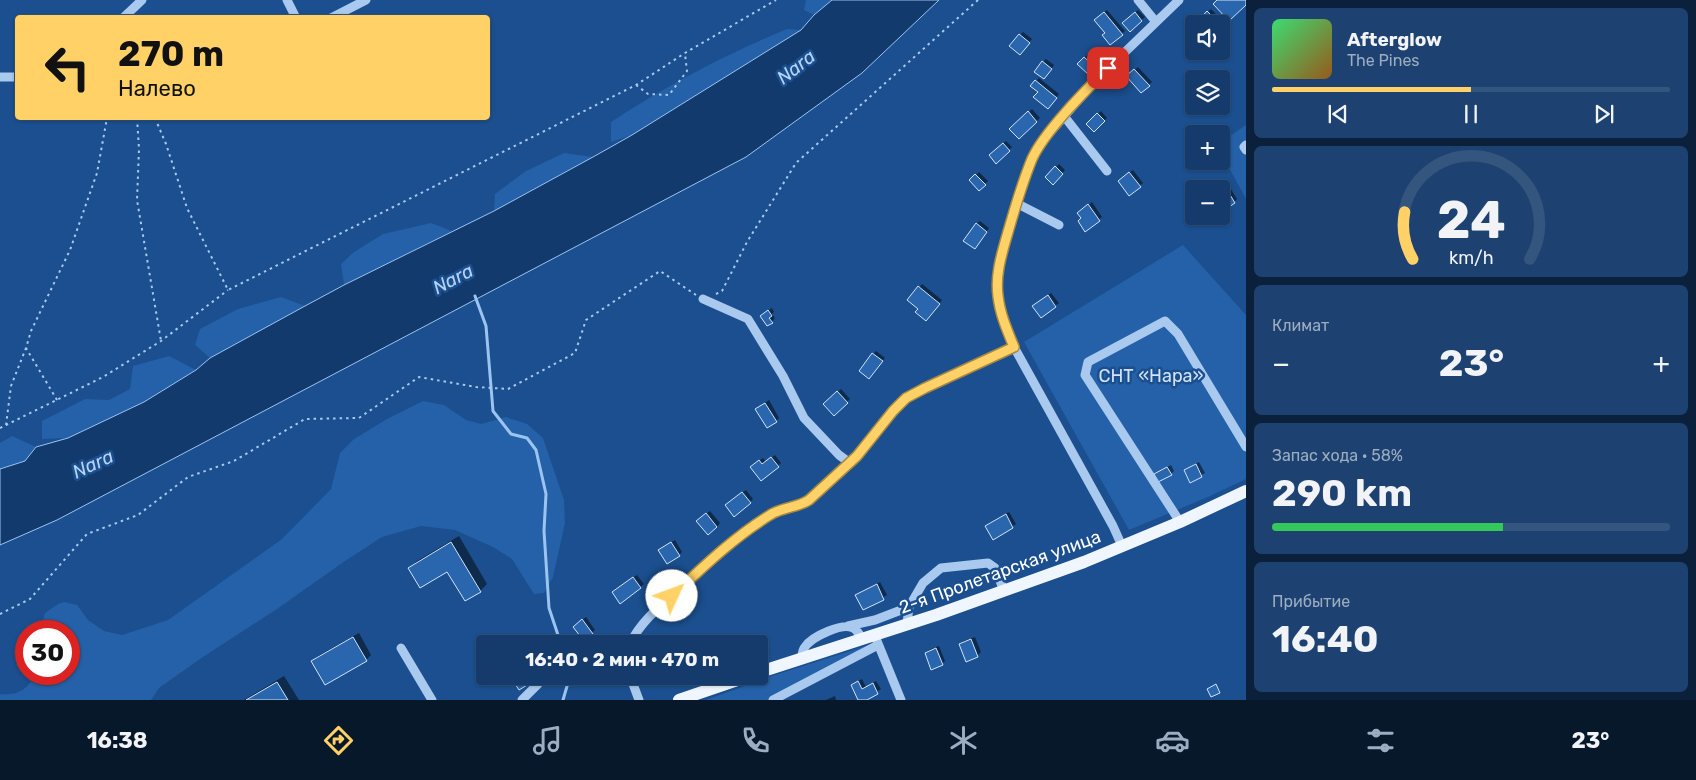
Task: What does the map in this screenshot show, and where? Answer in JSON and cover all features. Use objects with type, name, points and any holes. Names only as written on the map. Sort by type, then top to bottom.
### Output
[{"type":"main road","name":"2-я Пролетарская улица","points":[[768,669],[872,639],[907,624],[1084,562],[1180,522],[1246,491]]},
{"type":"main road","points":[[679,700],[723,685]]},
{"type":"street","points":[[126,15],[142,0]]},
{"type":"street","points":[[287,0],[294,15]]},
{"type":"street","points":[[337,15],[366,0]]},
{"type":"street","points":[[1138,0],[1156,22]]},
{"type":"street","points":[[1122,546],[1113,526],[1014,347],[1003,319],[998,297],[997,281],[1001,256],[1016,203],[1032,158],[1046,137],[1096,80],[1179,0]]},
{"type":"street","points":[[0,77],[15,77]]},
{"type":"street","points":[[1064,116],[1107,170]]},
{"type":"street","points":[[1246,145],[1244,147],[1246,150]]},
{"type":"street","points":[[1016,203],[1058,225]]},
{"type":"street","points":[[703,299],[748,319],[783,376],[804,418],[839,455],[850,463]]},
{"type":"street","points":[[1180,522],[1085,375],[1088,362],[1165,321],[1178,334],[1246,447]]},
{"type":"street","points":[[635,635],[658,608],[725,547],[770,514],[784,507],[801,505],[809,500],[857,456],[893,411],[906,398],[1014,347]]},
{"type":"street","points":[[907,624],[909,607],[923,582],[941,568],[988,563],[996,568],[1004,591]]},
{"type":"street","points":[[802,658],[806,645],[817,636],[836,629],[875,620],[909,607]]},
{"type":"street","points":[[848,626],[872,639],[901,700]]},
{"type":"street","points":[[773,700],[872,639]]},
{"type":"street","points":[[401,648],[432,700]]},
{"type":"street","points":[[522,700],[537,685]]},
{"type":"street","points":[[633,685],[639,700]]},
{"type":"path","points":[[0,428],[103,377],[161,341],[228,290],[636,85],[685,53],[776,0]]},
{"type":"path","points":[[0,614],[30,599],[87,534],[138,514],[188,477],[234,461],[305,419],[359,418],[419,377],[476,387],[508,389],[575,353],[586,320],[660,271],[703,299],[722,291],[747,242],[796,163],[978,0]]},
{"type":"path","points":[[636,85],[648,94],[669,95],[687,71],[685,53]]},
{"type":"path","points":[[6,425],[11,386],[31,331],[70,250],[97,172],[107,120]]},
{"type":"path","points":[[138,120],[137,200],[161,341]]},
{"type":"path","points":[[156,120],[166,144],[187,208],[228,290]]},
{"type":"path","points":[[26,348],[57,400]]},
{"type":"green space","points":[[806,0],[832,0],[814,15],[804,10]]},
{"type":"green space","points":[[787,29],[801,30],[632,135],[611,142],[611,122],[697,71]]},
{"type":"green space","points":[[1246,125],[1246,199],[1230,170],[1230,136]]},
{"type":"green space","points":[[564,153],[593,157],[494,211],[495,194],[526,171]]},
{"type":"green space","points":[[431,223],[452,231],[344,285],[341,264],[354,252],[383,234]]},
{"type":"green space","name":"СНТ «Нара»","points":[[1183,245],[1246,315],[1246,479],[1129,530],[1024,342]]},
{"type":"green space","points":[[281,297],[305,306],[210,358],[195,345],[200,329],[238,309]]},
{"type":"green space","points":[[169,356],[196,370],[144,402],[68,438],[42,439],[42,421],[85,399],[109,400],[130,389],[133,366]]},
{"type":"green space","points":[[423,401],[444,405],[466,420],[481,424],[506,417],[527,424],[543,438],[564,500],[565,523],[553,577],[544,593],[534,594],[512,559],[493,547],[455,530],[421,526],[382,537],[159,688],[151,700],[0,700],[0,694],[17,693],[28,685],[80,685],[80,620],[43,620],[45,613],[64,602],[77,605],[88,620],[104,631],[122,635],[168,620],[282,539],[331,489],[340,453],[354,439],[387,419]]},
{"type":"green space","points":[[12,436],[36,447],[25,461],[0,469],[0,443]]},
{"type":"green space","points":[[866,646],[823,674],[770,700],[706,700],[747,685],[768,685],[768,677]]},
{"type":"water","name":"Nara","points":[[832,0],[939,0],[862,73],[746,157],[57,520],[0,545],[0,469],[25,461],[36,447],[68,438],[144,402],[196,370],[210,358],[305,306],[494,211],[593,157],[632,135],[801,30],[814,15]]},
{"type":"building","points":[[1217,0],[1246,0],[1246,5],[1230,20],[1230,15],[1223,15],[1213,4]]},
{"type":"building","points":[[1104,12],[1123,35],[1110,45],[1102,35],[1105,33],[1094,20]]},
{"type":"building","points":[[1135,12],[1142,21],[1130,32],[1122,23]]},
{"type":"building","points":[[1019,34],[1030,43],[1020,55],[1009,46]]},
{"type":"building","points":[[1084,57],[1096,68],[1089,75],[1077,64]]},
{"type":"building","points":[[1042,61],[1052,69],[1044,79],[1034,72]]},
{"type":"building","points":[[1134,69],[1150,86],[1141,93],[1126,76]]},
{"type":"building","points":[[1035,80],[1057,98],[1048,109],[1033,97],[1038,92],[1030,86]]},
{"type":"building","points":[[1028,111],[1037,122],[1019,139],[1009,129]]},
{"type":"building","points":[[1097,113],[1105,121],[1094,132],[1086,124]]},
{"type":"building","points":[[1003,143],[1010,151],[996,164],[989,155]]},
{"type":"building","points":[[1055,166],[1063,174],[1053,185],[1045,177]]},
{"type":"building","points":[[1129,172],[1141,187],[1129,196],[1118,181]]},
{"type":"building","points":[[975,174],[986,185],[979,191],[969,180]]},
{"type":"building","points":[[1230,195],[1235,203],[1230,206]]},
{"type":"building","points":[[1088,204],[1100,221],[1085,232],[1078,221],[1081,218],[1077,213]]},
{"type":"building","points":[[976,223],[987,232],[975,249],[963,241]]},
{"type":"building","points":[[918,286],[940,304],[926,321],[915,312],[918,309],[907,300]]},
{"type":"building","points":[[1048,295],[1056,307],[1041,318],[1032,306]]},
{"type":"building","points":[[768,310],[772,316],[769,318],[773,323],[767,326],[760,316]]},
{"type":"building","points":[[872,353],[883,361],[869,379],[859,371]]},
{"type":"building","points":[[837,391],[848,403],[834,416],[823,404]]},
{"type":"building","points":[[765,403],[777,422],[767,428],[755,409]]},
{"type":"building","points":[[771,457],[779,467],[761,481],[750,467],[759,460],[762,464]]},
{"type":"building","points":[[1196,464],[1202,477],[1190,483],[1184,470]]},
{"type":"building","points":[[1167,467],[1172,475],[1158,482],[1154,474]]},
{"type":"building","points":[[742,492],[751,503],[734,517],[725,505]]},
{"type":"building","points":[[706,513],[717,527],[708,535],[696,521]]},
{"type":"building","points":[[1006,514],[1013,528],[993,540],[985,526]]},
{"type":"building","points":[[451,542],[481,592],[465,601],[447,572],[420,588],[408,568]]},
{"type":"building","points":[[671,542],[680,556],[667,564],[658,550]]},
{"type":"building","points":[[633,577],[641,588],[620,604],[612,592]]},
{"type":"building","points":[[877,584],[884,600],[863,610],[855,595]]},
{"type":"building","points":[[582,619],[593,634],[579,635],[573,627]]},
{"type":"building","points":[[353,637],[367,661],[325,685],[311,661]]},
{"type":"building","points":[[971,639],[978,657],[966,662],[959,644]]},
{"type":"building","points":[[936,648],[943,665],[931,670],[925,653]]},
{"type":"building","points":[[858,681],[862,689],[873,683],[878,694],[867,700],[858,700],[851,685]]},
{"type":"building","points":[[277,682],[288,700],[246,700]]},
{"type":"building","points":[[1216,684],[1220,693],[1211,697],[1207,689]]},
{"type":"building","points":[[516,685],[527,685],[519,690]]},
{"type":"waterway","points":[[475,296],[486,326],[493,411],[511,434],[527,438],[536,450],[546,494],[544,531],[549,608],[558,635]]},
{"type":"waterway","points":[[563,700],[567,685]]},
{"type":"route","points":[[672,596],[725,547],[770,514],[784,507],[801,505],[809,500],[857,456],[893,411],[906,398],[1014,347],[1003,319],[998,297],[997,281],[1001,256],[1016,203],[1032,158],[1046,137],[1108,68]]}]
